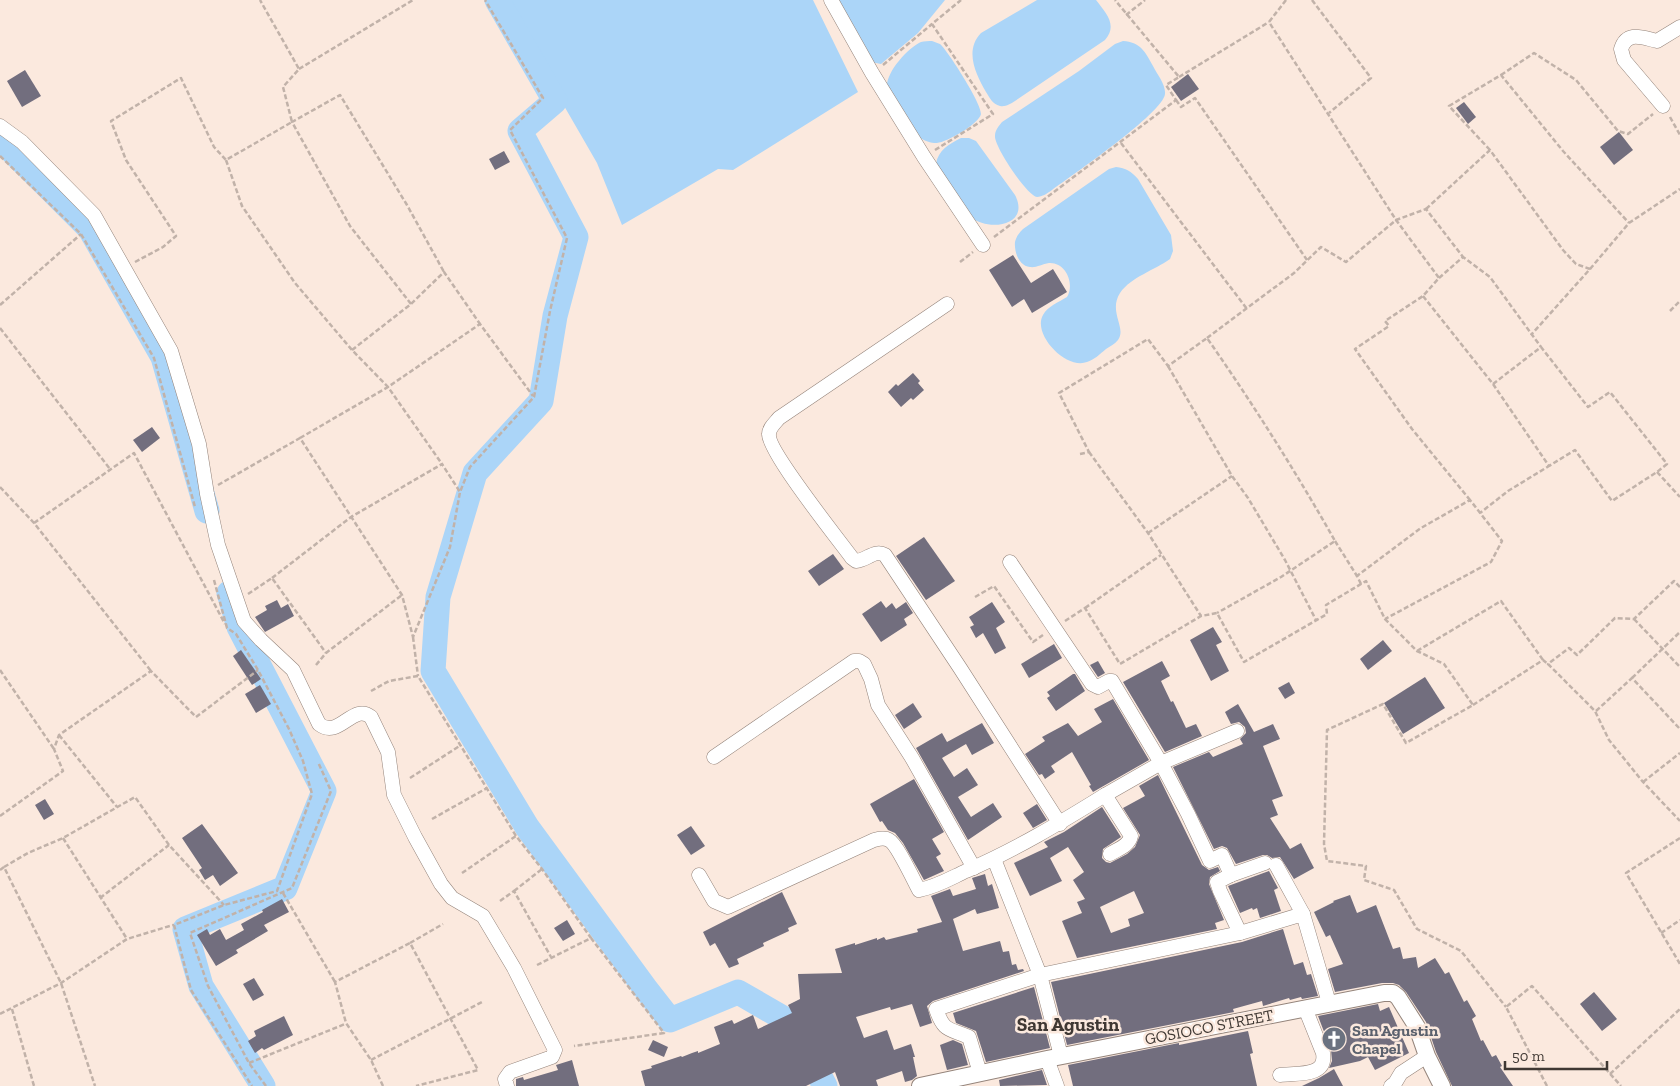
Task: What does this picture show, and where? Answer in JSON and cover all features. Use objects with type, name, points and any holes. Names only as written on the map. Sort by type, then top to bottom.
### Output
[{"type":"street","points":[[831,0],[872,74],[924,157],[984,245]]},
{"type":"street","points":[[1663,106],[1624,60],[1621,49],[1628,38],[1633,36],[1639,35],[1657,41],[1680,27]]},
{"type":"street","points":[[0,126],[22,142],[94,215],[171,351],[199,444],[218,546],[244,621],[293,670],[319,724],[325,729],[332,729],[360,713],[371,717],[388,752],[394,795],[414,837],[436,876],[452,898],[483,916],[514,968],[555,1050],[552,1057],[510,1072],[505,1079],[507,1086]]},
{"type":"street","points":[[947,304],[779,418],[771,427],[768,435],[773,448],[788,471],[852,558],[856,561],[875,553],[885,555],[1060,824]]},
{"type":"street","points":[[1010,562],[1094,686],[1098,688],[1112,681],[1161,763],[1210,861],[1222,855],[1231,875]]},
{"type":"street","points":[[714,758],[854,661],[859,661],[864,664],[871,679],[878,705],[912,758],[974,868]]},
{"type":"street","points":[[699,875],[714,901],[728,907],[879,838],[890,840],[919,890],[994,859],[1060,824],[1161,763],[1237,732]]},
{"type":"street","points":[[1106,795],[1131,836],[1131,840],[1126,845],[1110,854]]},
{"type":"street","points":[[994,859],[1040,976],[1057,1086]]},
{"type":"street","points":[[1240,932],[1217,882],[1231,875],[1271,864],[1303,914],[1329,1003]]},
{"type":"street","points":[[980,1073],[969,1037],[944,1027],[936,1008],[1040,976],[1240,932],[1303,914]]},
{"type":"street","name":"GOSIOCO STREET","points":[[920,1086],[1054,1057],[1384,993],[1392,993],[1398,997],[1417,1027],[1427,1056],[1442,1086]]},
{"type":"street","points":[[1280,1075],[1317,1071],[1324,1061],[1323,1053],[1305,1008]]},
{"type":"street","points":[[1391,1086],[1401,1073],[1427,1056]]},
{"type":"path","points":[[260,0],[299,69]]},
{"type":"path","points":[[411,304],[350,226],[292,122],[283,87],[299,69],[413,0]]},
{"type":"path","points":[[413,637],[450,547],[460,492],[470,467],[534,397],[550,311],[567,238],[510,130],[544,98],[485,0]]},
{"type":"path","points":[[872,74],[961,0]]},
{"type":"path","points":[[1115,0],[1179,77]]},
{"type":"path","points":[[1126,15],[1145,0]]},
{"type":"path","points":[[1286,0],[1269,22],[1166,85],[1181,107],[1195,98],[1307,260]]},
{"type":"path","points":[[1312,0],[1371,78],[1329,113]]},
{"type":"path","points":[[1269,22],[1396,220],[1439,278]]},
{"type":"path","points":[[924,157],[993,114],[932,24]]},
{"type":"path","points":[[1590,268],[1576,264],[1563,250],[1490,150],[1449,106],[1501,75],[1534,52],[1576,80],[1618,130],[1628,134],[1663,106],[1680,135]]},
{"type":"path","points":[[1501,75],[1563,151],[1628,223]]},
{"type":"path","points":[[133,263],[163,247],[176,236],[126,160],[111,121],[181,78],[214,147],[226,160],[242,206],[295,283],[352,350],[388,387],[460,492]]},
{"type":"path","points":[[226,160],[340,95],[407,205],[444,272],[534,397]]},
{"type":"path","points":[[960,262],[1176,100]]},
{"type":"path","points":[[1120,143],[1247,310]]},
{"type":"path","points":[[1168,366],[1247,310],[1294,272],[1321,247],[1346,262],[1396,220],[1426,209],[1490,150]]},
{"type":"path","points":[[0,156],[81,234],[154,358],[196,512]]},
{"type":"path","points":[[1531,335],[1628,223],[1680,188]]},
{"type":"path","points":[[1426,209],[1463,257],[1490,277],[1531,335],[1588,407],[1610,392],[1667,464],[1612,501],[1575,450],[1508,490],[1480,513]]},
{"type":"path","points":[[0,305],[81,234]]},
{"type":"path","points":[[1385,619],[1491,562],[1502,541],[1412,429],[1355,349],[1389,326],[1385,321],[1423,296],[1439,278],[1463,257]]},
{"type":"path","points":[[352,350],[411,304],[444,272]]},
{"type":"path","points":[[1423,296],[1493,384],[1549,466]]},
{"type":"path","points":[[1670,312],[1680,301]]},
{"type":"path","points":[[213,488],[388,387],[480,324]]},
{"type":"path","points":[[0,328],[110,470]]},
{"type":"path","points":[[1208,338],[1246,394],[1317,508],[1361,584]]},
{"type":"path","points":[[1201,616],[1148,533],[1089,452],[1059,393],[1148,339],[1168,366],[1232,476],[1248,498],[1316,620]]},
{"type":"path","points":[[1493,384],[1541,347]]},
{"type":"path","points":[[300,438],[402,595],[413,637],[418,676],[516,836],[664,1033],[574,1046]]},
{"type":"path","points":[[1080,454],[1089,452]]},
{"type":"path","points":[[0,1014],[61,983],[127,939],[174,925],[224,905],[277,891],[312,794],[303,761],[289,729],[258,670],[236,634],[227,628],[134,453],[34,523]]},
{"type":"path","points":[[244,597],[272,578],[351,517],[442,464]]},
{"type":"path","points":[[1657,472],[1680,497]]},
{"type":"path","points":[[1148,533],[1232,476]]},
{"type":"path","points":[[0,487],[34,523],[151,671],[196,717],[258,670]]},
{"type":"path","points":[[1357,576],[1421,528],[1470,500]]},
{"type":"path","points":[[1085,608],[1120,664],[1201,616],[1217,613],[1290,571],[1335,541]]},
{"type":"path","points":[[975,597],[994,586],[1033,642],[1161,555]]},
{"type":"path","points":[[272,578],[326,653]]},
{"type":"path","points":[[214,580],[227,628]]},
{"type":"path","points":[[1217,613],[1244,662],[1327,614],[1326,605],[1366,581],[1385,619],[1417,652],[1444,664],[1473,705]]},
{"type":"path","points":[[1634,619],[1674,581],[1680,587]]},
{"type":"path","points":[[316,665],[326,653],[402,595]]},
{"type":"path","points":[[1417,652],[1501,601],[1543,660],[1595,711],[1609,740],[1643,782],[1680,821]]},
{"type":"path","points":[[1548,664],[1569,648],[1578,655],[1615,618],[1634,619],[1680,666]]},
{"type":"path","points":[[1595,711],[1680,632]]},
{"type":"path","points":[[1543,660],[1473,705],[1406,743],[1383,704],[1327,730],[1324,844],[1327,861],[1366,866],[1364,880],[1394,890],[1418,930],[1461,951],[1506,1007],[1547,1086]]},
{"type":"path","points":[[0,670],[54,749],[63,771],[0,816]]},
{"type":"path","points":[[54,749],[59,735],[151,671]]},
{"type":"path","points":[[370,691],[389,681],[418,676]]},
{"type":"path","points":[[1632,678],[1680,729]]},
{"type":"path","points":[[59,735],[117,807]]},
{"type":"path","points":[[410,778],[461,745]]},
{"type":"path","points":[[1643,782],[1680,753]]},
{"type":"path","points":[[266,1086],[250,1063],[208,986],[190,933],[292,888],[331,791],[318,762]]},
{"type":"path","points":[[432,819],[487,788]]},
{"type":"path","points":[[0,870],[28,853],[63,838],[135,797],[169,845],[224,905]]},
{"type":"path","points":[[462,873],[516,836]]},
{"type":"path","points":[[63,838],[127,939]]},
{"type":"path","points":[[1680,838],[1626,873],[1680,964]]},
{"type":"path","points":[[100,898],[169,845]]},
{"type":"path","points":[[4,867],[61,983],[95,1086]]},
{"type":"path","points":[[500,900],[542,869]]},
{"type":"path","points":[[514,891],[552,957]]},
{"type":"path","points":[[283,893],[335,982],[346,1023],[371,1060],[383,1086]]},
{"type":"path","points":[[1661,933],[1680,920]]},
{"type":"path","points":[[335,982],[443,924]]},
{"type":"path","points":[[174,925],[191,990],[252,1086]]},
{"type":"path","points":[[537,965],[591,938]]},
{"type":"path","points":[[410,943],[478,1070],[416,1086]]},
{"type":"path","points":[[1506,1007],[1532,986],[1621,1086]]},
{"type":"path","points":[[371,1060],[484,1001]]},
{"type":"path","points":[[12,1009],[34,1086]]},
{"type":"path","points":[[1610,1074],[1680,1009]]},
{"type":"path","points":[[250,1063],[346,1023]]},
{"type":"water","points":[[503,0],[813,0],[858,92],[733,170],[718,169],[622,225],[597,163]]},
{"type":"water","points":[[837,0],[945,0],[918,33],[881,64],[871,62]]},
{"type":"water","points":[[1037,0],[1096,0],[1111,24],[1109,35],[1105,40],[1015,101],[1006,106],[997,105],[982,85],[973,62],[973,47],[981,33]]},
{"type":"water","points":[[932,41],[940,44],[957,67],[971,89],[981,114],[975,123],[962,132],[937,143],[928,142],[919,137],[887,86],[894,67],[905,55],[921,42]]},
{"type":"water","points":[[1123,41],[1138,45],[1147,56],[1164,87],[1165,94],[1160,103],[1115,144],[1045,195],[1037,197],[1032,195],[1019,180],[1000,150],[995,136],[997,128],[1002,122],[1079,71],[1115,44]]},
{"type":"water","points":[[961,138],[969,138],[976,141],[1015,195],[1018,205],[1017,214],[1013,220],[997,225],[978,222],[971,217],[953,192],[936,164],[942,151],[948,145]]},
{"type":"water","points":[[1116,167],[1128,170],[1138,179],[1171,235],[1173,251],[1170,259],[1130,282],[1120,293],[1116,307],[1120,330],[1118,340],[1092,360],[1079,363],[1061,356],[1053,349],[1042,331],[1043,315],[1054,304],[1067,297],[1070,286],[1067,275],[1060,266],[1055,264],[1026,266],[1016,254],[1015,242],[1023,229],[1109,169]]},
{"type":"building","points":[[25,70],[41,96],[22,107],[7,81]]},
{"type":"building","points":[[1188,74],[1199,89],[1181,101],[1171,87]]},
{"type":"building","points":[[1464,102],[1476,117],[1468,124],[1456,108]]},
{"type":"building","points":[[1619,132],[1633,150],[1614,165],[1600,147]]},
{"type":"building","points":[[504,151],[510,162],[495,170],[489,159]]},
{"type":"building","points":[[1013,255],[1031,283],[1053,269],[1067,292],[1032,313],[1024,299],[1012,307],[989,270]]},
{"type":"building","points":[[913,373],[920,381],[918,383],[924,390],[913,400],[911,398],[901,407],[888,392],[896,384],[898,386]]},
{"type":"building","points":[[152,427],[160,438],[142,452],[133,440]]},
{"type":"building","points":[[924,537],[955,581],[926,600],[896,556]]},
{"type":"building","points":[[833,554],[844,569],[819,586],[808,571]]},
{"type":"building","points":[[277,600],[281,608],[288,604],[294,616],[265,632],[255,617],[267,610],[265,606]]},
{"type":"building","points":[[881,601],[886,608],[892,603],[896,609],[906,602],[913,613],[904,619],[907,625],[881,642],[862,614]]},
{"type":"building","points":[[992,602],[1005,622],[996,628],[1006,648],[995,654],[983,633],[976,638],[970,627],[974,625],[969,617]]},
{"type":"building","points":[[1213,627],[1222,642],[1216,645],[1229,671],[1211,681],[1190,640]]},
{"type":"building","points":[[1383,640],[1392,651],[1368,670],[1360,659]]},
{"type":"building","points":[[1054,644],[1062,658],[1029,678],[1021,664]]},
{"type":"building","points":[[241,650],[261,679],[252,685],[233,656]]},
{"type":"building","points":[[1098,661],[1105,673],[1098,677],[1090,665]]},
{"type":"building","points":[[1162,661],[1170,676],[1161,681],[1171,702],[1173,701],[1186,728],[1196,724],[1202,736],[1165,752],[1123,682]]},
{"type":"building","points":[[1075,674],[1085,691],[1056,711],[1047,698],[1050,696],[1047,692]]},
{"type":"building","points":[[1425,677],[1445,708],[1403,734],[1384,703]]},
{"type":"building","points":[[1289,682],[1295,693],[1285,699],[1278,688]]},
{"type":"building","points":[[260,685],[271,704],[256,713],[245,694]]},
{"type":"building","points":[[1113,699],[1149,760],[1093,792],[1072,752],[1051,766],[1055,772],[1045,779],[1042,774],[1039,775],[1025,754],[1045,741],[1042,737],[1068,723],[1078,736],[1102,722],[1094,709]]},
{"type":"building","points":[[913,703],[922,717],[904,729],[895,715]]},
{"type":"building","points":[[1238,704],[1254,732],[1273,724],[1280,739],[1263,746],[1283,796],[1272,800],[1278,815],[1270,818],[1290,849],[1301,843],[1314,868],[1294,879],[1280,857],[1272,858],[1263,855],[1236,864],[1227,848],[1222,846],[1214,849],[1173,767],[1209,752],[1213,757],[1243,744],[1240,739],[1246,733],[1245,727],[1239,722],[1231,724],[1225,712]]},
{"type":"building","points":[[982,723],[994,743],[972,755],[966,744],[942,758],[954,777],[967,768],[978,785],[958,797],[971,817],[993,803],[1002,817],[968,840],[916,748],[942,733],[947,742]]},
{"type":"building","points":[[1158,775],[1202,865],[1209,870],[1218,867],[1220,871],[1210,877],[1209,884],[1224,920],[1215,923],[1217,929],[1077,958],[1062,921],[1082,913],[1077,902],[1085,899],[1073,880],[1084,872],[1068,847],[1050,858],[1062,881],[1030,896],[1014,863],[1048,847],[1044,842],[1064,832],[1102,807],[1121,837],[1103,849],[1102,858],[1110,863],[1127,854],[1135,847],[1140,835],[1123,808],[1145,796],[1139,786]],"holes":[[[1134,891],[1144,913],[1128,919],[1130,926],[1111,933],[1100,907]]]},
{"type":"building","points":[[914,779],[944,832],[932,839],[941,854],[936,857],[944,871],[924,880],[903,843],[895,833],[888,830],[882,821],[880,822],[870,804]]},
{"type":"building","points":[[45,799],[54,814],[44,820],[35,805]]},
{"type":"building","points":[[1037,804],[1047,820],[1033,828],[1023,813]]},
{"type":"building","points":[[202,824],[238,873],[220,886],[213,875],[205,880],[199,870],[202,868],[182,838]]},
{"type":"building","points":[[691,826],[705,846],[691,855],[677,835]]},
{"type":"building","points":[[1269,871],[1278,888],[1274,890],[1281,911],[1260,918],[1257,908],[1240,913],[1228,886]]},
{"type":"building","points":[[985,874],[988,886],[992,884],[999,908],[977,914],[975,909],[953,919],[963,951],[1000,941],[1003,952],[1009,951],[1012,965],[1016,964],[1018,970],[1023,969],[1024,971],[933,1001],[927,1006],[932,1023],[920,1027],[912,1004],[891,1010],[890,1007],[856,1017],[864,1038],[887,1030],[894,1050],[911,1044],[915,1057],[913,1057],[917,1076],[912,1080],[905,1082],[902,1071],[876,1080],[878,1086],[840,1086],[835,1072],[806,1086],[645,1086],[641,1071],[720,1044],[714,1027],[732,1020],[734,1024],[753,1015],[758,1029],[792,1013],[788,1005],[800,999],[798,974],[842,973],[835,949],[877,938],[877,940],[884,937],[886,940],[918,932],[917,929],[942,922],[931,896],[950,889],[953,896],[976,889],[972,878]]},
{"type":"building","points":[[782,892],[797,924],[788,928],[789,931],[763,943],[764,946],[737,959],[739,964],[729,968],[715,943],[710,946],[703,932]]},
{"type":"building","points":[[1350,895],[1357,913],[1376,905],[1393,949],[1400,947],[1403,959],[1416,957],[1418,968],[1435,958],[1445,974],[1449,972],[1464,1002],[1467,1000],[1476,1016],[1472,1019],[1481,1041],[1483,1040],[1492,1057],[1496,1055],[1502,1066],[1500,1067],[1513,1086],[1452,1086],[1436,1052],[1426,1022],[1406,992],[1399,985],[1382,983],[1335,992],[1328,969],[1343,964],[1330,935],[1326,937],[1314,912],[1333,901]]},
{"type":"building","points":[[282,899],[289,912],[264,925],[268,931],[236,950],[238,953],[216,966],[197,935],[207,929],[210,935],[220,929],[226,940],[244,930],[241,924]]},
{"type":"building","points":[[567,920],[575,934],[563,941],[554,928]]},
{"type":"building","points":[[1283,929],[1294,965],[1303,962],[1307,975],[1311,974],[1318,996],[1290,1000],[1289,998],[1263,1006],[1262,1001],[1233,1009],[1234,1012],[1067,1045],[1051,982],[1242,942]]},
{"type":"building","points":[[254,978],[264,995],[253,1001],[243,984]]},
{"type":"building","points":[[1034,987],[1050,1048],[986,1062],[976,1031],[956,1023],[953,1013]]},
{"type":"building","points":[[1594,992],[1617,1019],[1602,1031],[1580,1004]]},
{"type":"building","points":[[1378,1004],[1380,1011],[1389,1007],[1409,1053],[1375,1070],[1368,1057],[1360,1061],[1329,1068],[1332,1061],[1331,1050],[1318,1016]]},
{"type":"building","points":[[284,1016],[293,1035],[264,1050],[262,1048],[255,1053],[248,1041],[256,1036],[254,1031]]},
{"type":"building","points":[[1248,1031],[1253,1053],[1250,1054],[1257,1086],[1073,1086],[1068,1065]]},
{"type":"building","points":[[653,1040],[668,1047],[664,1057],[648,1050]]},
{"type":"building","points":[[953,1040],[962,1044],[968,1065],[947,1070],[940,1045]]},
{"type":"building","points":[[572,1060],[579,1086],[516,1086],[516,1079],[523,1077],[524,1080],[558,1070],[556,1065]]},
{"type":"building","points":[[1334,1069],[1343,1086],[1302,1086],[1319,1078]]},
{"type":"building","points":[[1042,1070],[1047,1085],[1000,1086],[999,1080]]},
{"type":"waterway","points":[[497,0],[555,101],[520,131],[576,237],[555,316],[541,401],[475,473],[438,597],[433,671],[527,827],[670,1020],[738,992],[790,1022],[825,1086]]},
{"type":"waterway","points":[[0,139],[90,229],[163,357],[207,511]]},
{"type":"waterway","points":[[229,593],[239,627],[324,791],[285,888],[185,929],[201,986],[263,1086]]},
{"type":"place","name":"San Agustin Chapel","points":[[1334,1039]]},
{"type":"district","name":"San Agustin","points":[[1068,1024]]}]
